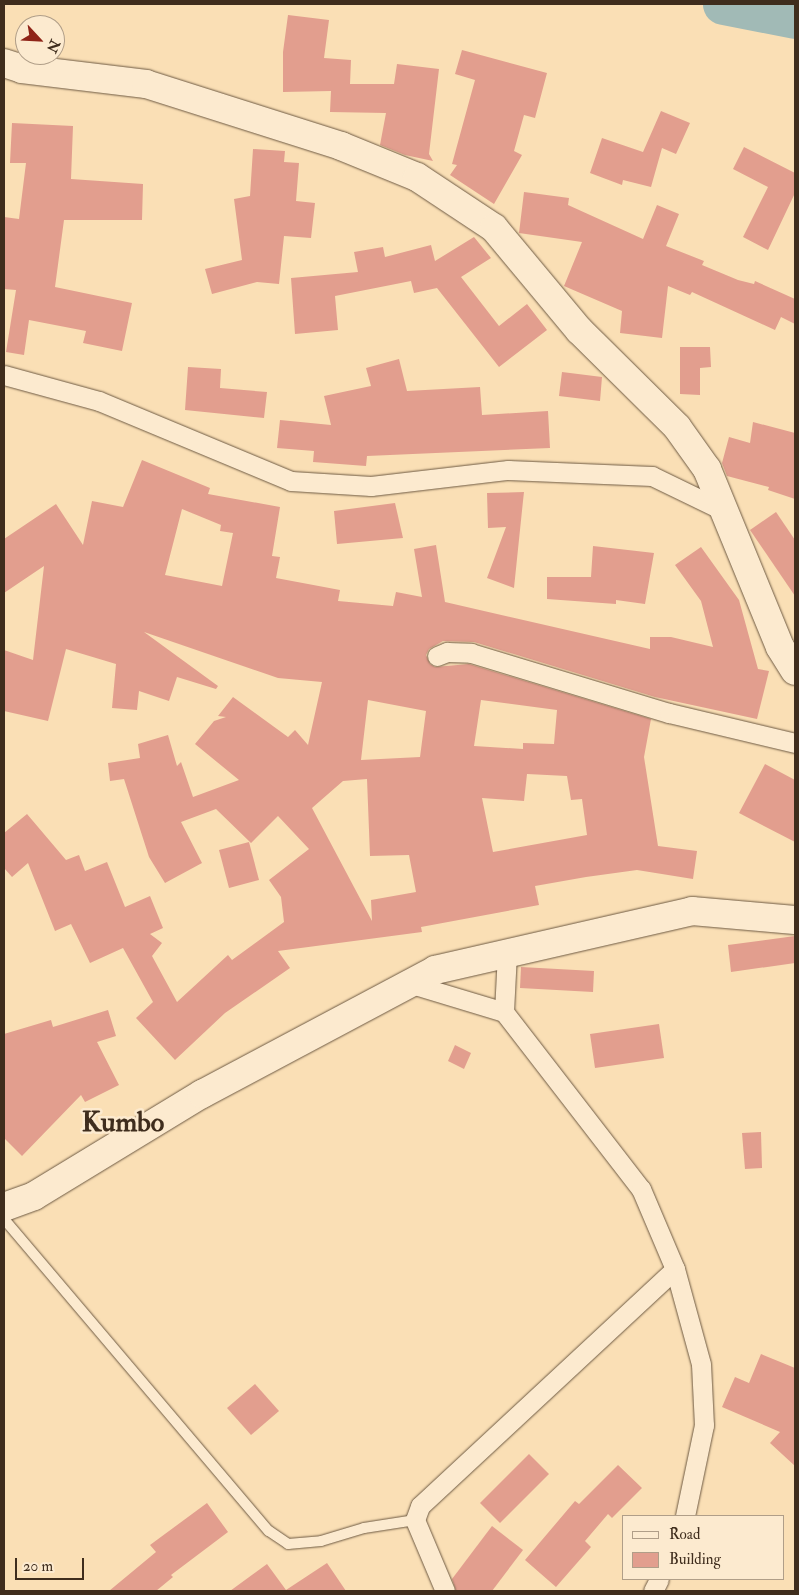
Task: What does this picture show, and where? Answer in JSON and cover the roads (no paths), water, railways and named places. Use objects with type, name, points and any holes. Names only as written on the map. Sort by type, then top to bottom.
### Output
[{"type":"street","points":[[4,63],[146,84],[341,146],[417,177],[494,228],[579,330],[677,428],[707,469],[722,510],[780,647],[795,671]]},
{"type":"street","points":[[4,376],[99,401],[290,481],[371,486],[508,470],[652,476],[722,510]]},
{"type":"street","points":[[437,656],[447,652],[471,653],[669,714],[795,743]]},
{"type":"street","points":[[4,1207],[34,1196],[202,1094],[435,970],[692,911],[795,920]]},
{"type":"street","points":[[504,1012],[507,953]]},
{"type":"street","points":[[408,983],[504,1012],[641,1190],[674,1269],[701,1364],[704,1425],[685,1515]]},
{"type":"street","points":[[445,1591],[415,1520],[420,1506],[674,1269]]},
{"type":"lane","points":[[4,1219],[269,1531],[288,1544],[321,1541],[364,1528],[415,1520]]},
{"type":"waterway","points":[[723,4],[795,18]]},
{"type":"district","name":"Kumbo","points":[[123,1123]]}]
